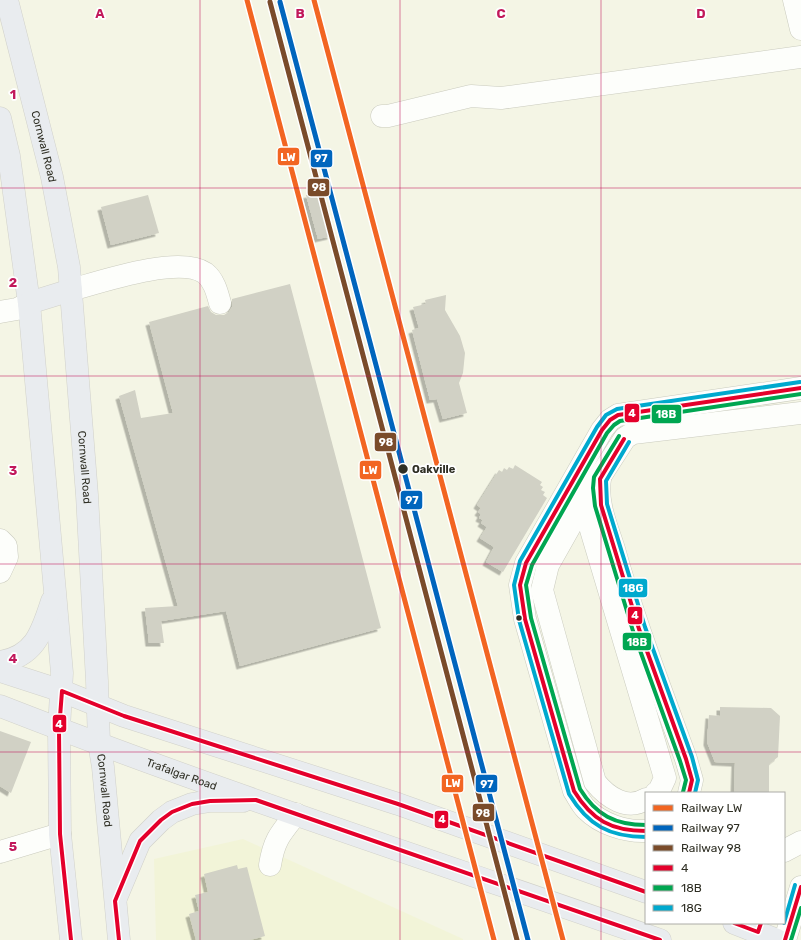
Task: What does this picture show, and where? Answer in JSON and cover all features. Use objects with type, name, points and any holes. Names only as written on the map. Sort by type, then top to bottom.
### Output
[{"type":"main road","name":"Cornwall Road","points":[[8,0],[52,177],[69,267],[87,495],[99,743],[103,766],[119,940]]},
{"type":"main road","points":[[0,118],[9,156],[28,303],[55,592],[62,691],[59,730],[60,834],[71,940]]},
{"type":"main road","points":[[28,303],[71,290]]},
{"type":"main road","points":[[0,662],[20,657],[31,647],[40,634],[55,592]]},
{"type":"main road","points":[[0,671],[62,691],[131,718],[398,804],[645,892]]},
{"type":"main road","name":"Trafalgar Road","points":[[0,706],[59,730],[256,800],[660,940]]},
{"type":"main road","points":[[115,901],[140,841],[161,820],[172,812],[192,804],[210,801],[256,800]]},
{"type":"main road","points":[[737,924],[763,934]]},
{"type":"street","points":[[794,0],[801,29]]},
{"type":"street","points":[[382,116],[388,116],[471,96],[501,98],[801,57]]},
{"type":"street","points":[[71,290],[170,266],[188,268],[205,273],[214,283],[220,303]]},
{"type":"street","points":[[0,312],[17,309],[28,303]]},
{"type":"street","points":[[645,830],[635,831],[609,824],[586,809],[574,791],[525,619],[520,585],[526,563],[602,430],[610,420],[618,415],[801,388]]},
{"type":"street","points":[[645,800],[642,802],[627,804],[613,799],[602,792],[595,782],[542,590],[548,565],[583,503],[625,438],[633,433],[801,413]]},
{"type":"street","points":[[600,478],[598,486],[601,507],[631,610],[686,759],[692,780],[689,792]]},
{"type":"street","points":[[569,487],[583,503],[665,778],[658,792]]},
{"type":"street","points":[[0,540],[6,546],[7,557],[0,572]]},
{"type":"street","points":[[270,865],[273,845],[280,833],[296,814]]},
{"type":"street","points":[[0,852],[60,834]]},
{"type":"street","points":[[785,850],[801,842]]},
{"type":"street","points":[[785,940],[801,887]]},
{"type":"shaded area","points":[[243,839],[463,940],[156,940],[154,859]]},
{"type":"building","points":[[319,192],[331,236],[318,239],[306,195]]},
{"type":"building","points":[[148,195],[159,233],[111,245],[101,207]]},
{"type":"building","points":[[290,284],[381,628],[240,666],[226,611],[161,621],[164,643],[149,643],[145,608],[178,606],[119,396],[135,390],[141,418],[173,413],[149,322],[208,306],[211,312],[216,315],[224,315],[229,312],[232,307],[232,299]]},
{"type":"building","points":[[446,295],[445,310],[460,336],[465,353],[463,373],[459,383],[467,413],[443,419],[437,399],[430,400],[412,330],[419,328],[413,307],[426,304],[425,300]]},
{"type":"building","points":[[515,465],[542,482],[540,485],[543,487],[541,490],[545,492],[543,495],[547,498],[503,572],[486,562],[494,547],[480,538],[487,527],[481,523],[483,520],[479,518],[481,514],[478,512],[481,508],[477,505],[499,470],[502,472],[504,468],[507,470],[509,467],[513,469]]},
{"type":"building","points":[[720,707],[771,708],[780,716],[778,757],[769,764],[769,792],[734,792],[735,763],[715,762],[707,742],[709,715],[720,716]]},
{"type":"building","points":[[0,731],[31,742],[11,793],[0,786]]},
{"type":"building","points":[[237,865],[238,869],[247,867],[265,936],[250,940],[196,940],[189,914],[199,911],[195,895],[208,892],[204,874]]},
{"type":"rail line","name":"LW","points":[[247,0],[494,940]]},
{"type":"rail line","name":"LW","points":[[314,0],[563,940]]},
{"type":"rail line","name":"98","points":[[270,2],[517,940]]},
{"type":"rail line","name":"97","points":[[280,2],[528,940]]},
{"type":"transit line","name":"18G","points":[[645,837],[621,835],[610,832],[601,827],[584,814],[569,794],[519,620],[514,585],[520,561],[597,427],[606,415],[617,409],[800,382]]},
{"type":"transit line","name":"4","points":[[645,831],[623,829],[604,822],[588,809],[574,791],[525,619],[520,585],[526,563],[602,430],[610,420],[618,415],[801,388]]},
{"type":"transit line","name":"18B","points":[[645,825],[625,823],[607,817],[593,806],[580,789],[531,618],[526,585],[532,565],[607,433],[620,421],[801,394]]},
{"type":"transit line","name":"18B","points":[[619,436],[594,477],[593,488],[595,506],[633,631],[686,780],[683,792]]},
{"type":"transit line","name":"4","points":[[624,439],[600,479],[601,505],[639,629],[686,759],[692,780],[689,792]]},
{"type":"transit line","name":"18G","points":[[629,442],[606,481],[607,504],[645,627],[692,757],[698,780],[695,792]]},
{"type":"transit line","name":"4","points":[[71,940],[60,834],[59,730],[62,691],[124,716],[398,804],[645,892]]},
{"type":"transit line","name":"4","points":[[119,940],[115,901],[140,841],[161,820],[172,812],[192,804],[210,801],[256,800],[660,940]]},
{"type":"transit line","name":"18G","points":[[785,920],[795,885]]},
{"type":"transit line","name":"4","points":[[785,940],[801,887]]},
{"type":"transit line","name":"18B","points":[[791,940],[801,908]]},
{"type":"transit line","name":"4","points":[[737,924],[758,932],[761,924]]},
{"type":"place","name":"Oakville","points":[[403,469]]}]
